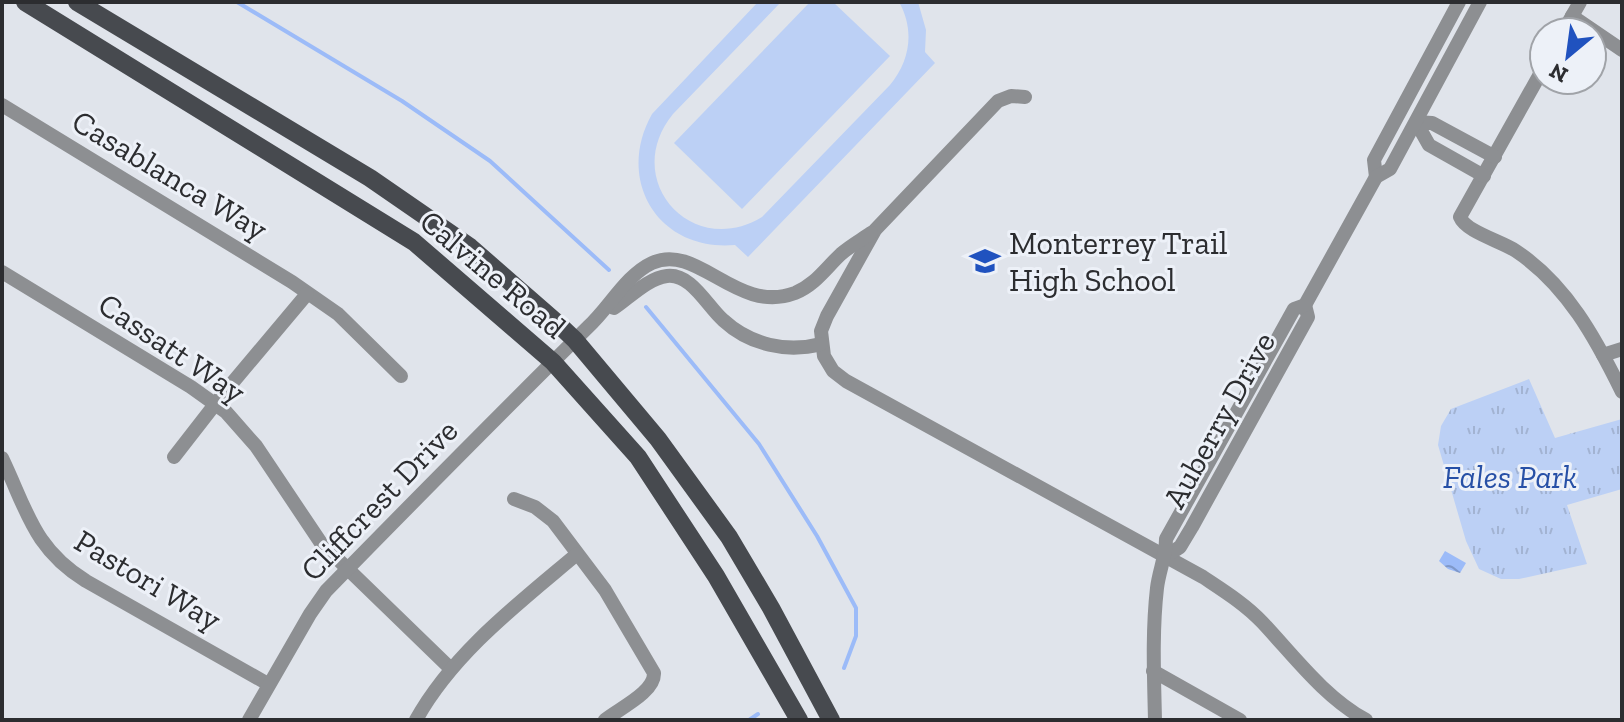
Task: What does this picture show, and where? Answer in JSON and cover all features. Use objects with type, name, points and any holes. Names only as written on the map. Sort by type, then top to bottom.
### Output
[{"type":"main road","name":"Calvine Road","points":[[25,2],[414,242],[553,362],[638,457],[716,576],[799,720]]},
{"type":"main road","name":"Calvine Road","points":[[77,2],[370,178],[470,247],[575,340],[658,439],[729,537],[831,720]]},
{"type":"street","name":"Auberry Drive","points":[[1376,177],[1374,160],[1459,2]]},
{"type":"street","name":"Auberry Drive","points":[[1155,720],[1153,671],[1157,584],[1166,556],[1180,547],[1220,477],[1308,317],[1305,305],[1376,177],[1390,169],[1480,2]]},
{"type":"street","points":[[1572,16],[1580,2]]},
{"type":"street","points":[[594,322],[639,271],[661,260],[673,259],[697,267],[749,295],[780,296],[796,292],[875,230],[998,101],[1011,96],[1025,97]]},
{"type":"street","points":[[1528,96],[1461,212],[1461,221],[1472,230],[1517,251],[1540,270],[1579,312],[1622,392]]},
{"type":"street","name":"Casablanca Way","points":[[2,105],[292,282],[338,314],[401,376]]},
{"type":"street","points":[[1416,122],[1432,123],[1495,157]]},
{"type":"street","points":[[1416,122],[1429,145],[1484,176]]},
{"type":"street","points":[[875,230],[821,331],[821,344],[828,365],[846,381],[1166,556],[1234,597],[1261,620],[1301,668],[1366,720]]},
{"type":"street","name":"Cassatt Way","points":[[2,272],[215,403],[247,434],[321,543],[451,669]]},
{"type":"street","points":[[594,322],[657,278],[670,275],[684,280],[726,323],[746,336],[768,345],[791,348],[821,344]]},
{"type":"street","points":[[174,457],[307,294]]},
{"type":"street","name":"Cliffcrest Drive","points":[[249,720],[326,591],[594,322]]},
{"type":"street","points":[[1603,355],[1622,349]]},
{"type":"street","name":"Pastori Way","points":[[2,458],[27,519],[41,543],[58,561],[86,581],[268,684]]},
{"type":"street","points":[[514,499],[545,513],[605,590],[654,673],[650,689],[605,720]]},
{"type":"street","points":[[416,720],[432,692],[451,669],[524,598],[577,554]]},
{"type":"street","points":[[1153,671],[1240,720]]},
{"type":"green space","points":[[758,2],[781,2],[673,114],[659,139],[655,164],[659,186],[671,206],[689,220],[711,228],[736,228],[762,217],[890,85],[902,66],[908,45],[907,23],[899,2],[918,2],[926,30],[925,52],[935,63],[748,257],[735,245],[708,244],[684,237],[665,224],[651,207],[642,186],[639,163],[642,139],[652,114]]},
{"type":"green space","points":[[810,2],[833,2],[890,56],[742,209],[674,143]]},
{"type":"green space","name":"Fales Park","points":[[1529,379],[1555,438],[1622,419],[1622,489],[1567,505],[1587,564],[1519,579],[1501,579],[1479,569],[1466,541],[1438,445],[1441,426],[1451,409]]},
{"type":"water","points":[[1445,551],[1466,563],[1460,573],[1448,569],[1439,561]]},
{"type":"waterway","points":[[237,2],[402,101],[490,161],[609,270]]},
{"type":"waterway","points":[[646,307],[759,444],[817,536],[856,608],[856,636],[844,668]]},
{"type":"waterway","points":[[749,720],[758,714]]},
{"type":"place","name":"Monterrey Trail High School","points":[[985,261]]}]
